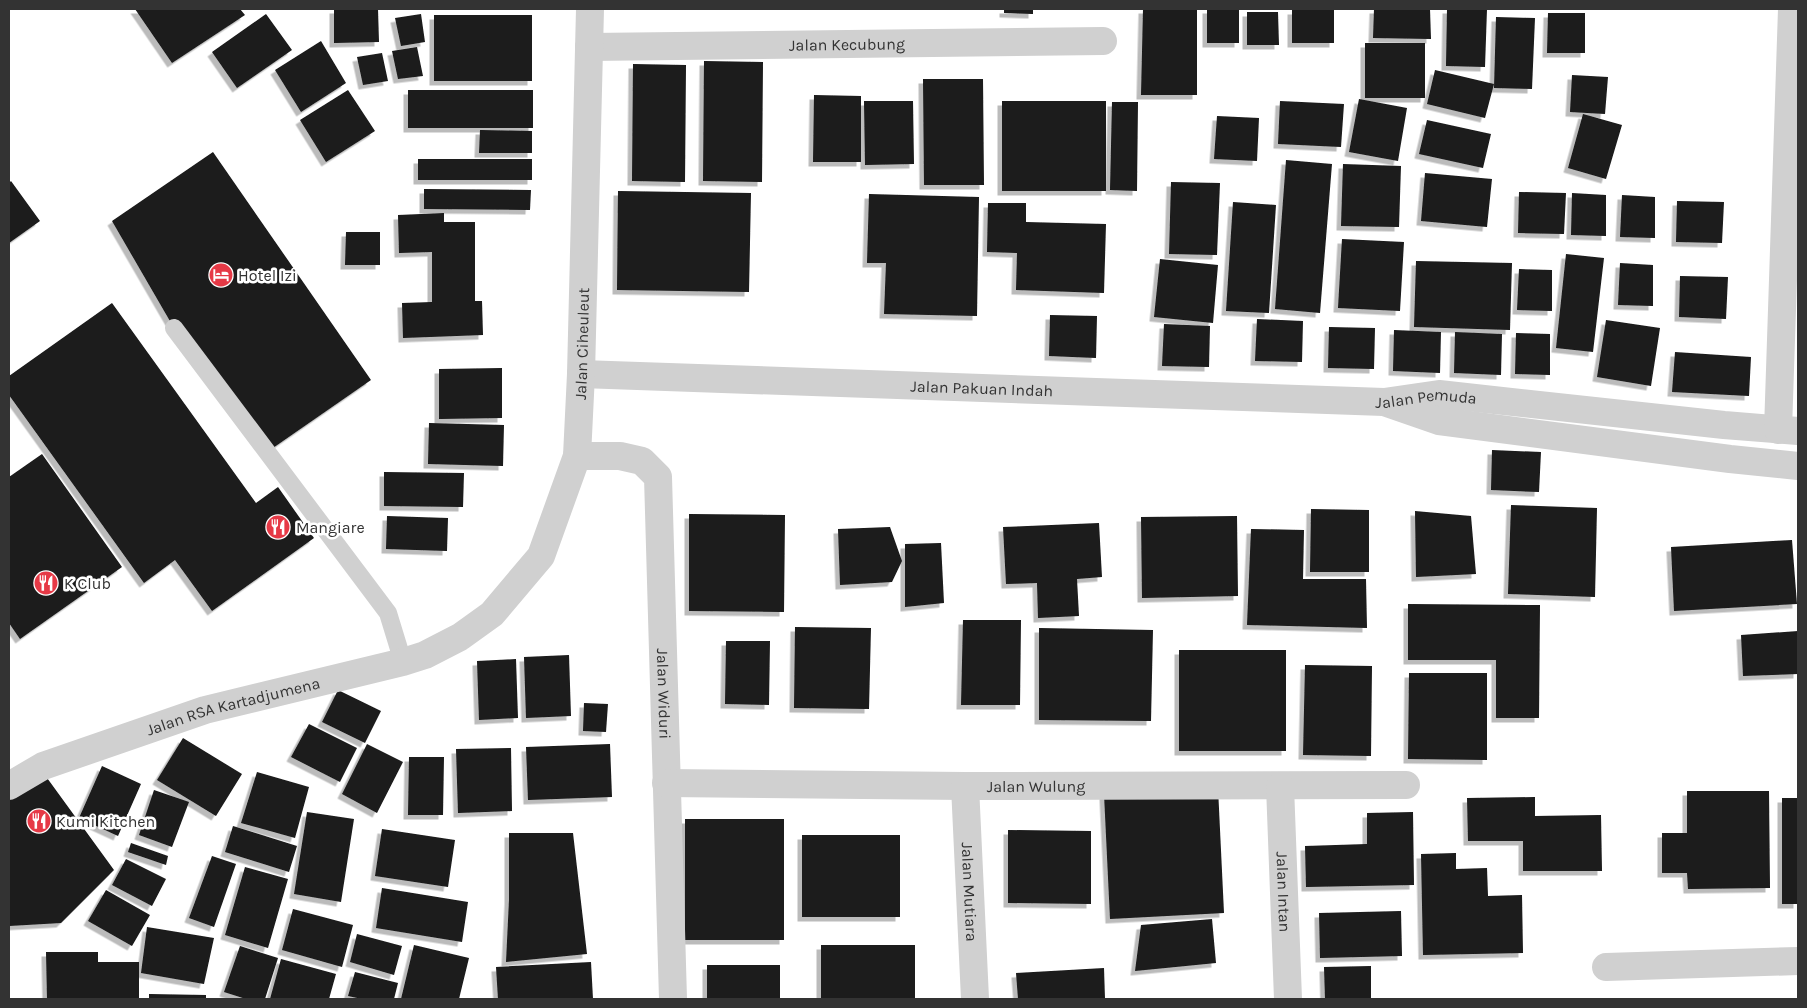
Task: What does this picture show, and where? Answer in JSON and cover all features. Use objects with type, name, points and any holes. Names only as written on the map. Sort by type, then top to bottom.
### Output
[{"type":"street","name":"Jalan Ciheuleut","points":[[460,636],[492,614],[541,556],[576,456],[581,374],[590,9]]},
{"type":"street","points":[[1788,430],[1792,9]]},
{"type":"street","name":"Jalan Kecubung","points":[[589,47],[1103,41]]},
{"type":"street","name":"Jalan Pakuan Indah","points":[[581,374],[1384,402]]},
{"type":"street","name":"Jalan Pemuda","points":[[1384,402],[1439,394],[1788,430]]},
{"type":"street","name":"Jalan Pemuda","points":[[1384,402],[1439,421],[1730,459],[1798,466]]},
{"type":"street","name":"Jalan Widuri","points":[[576,456],[620,456],[642,461],[658,477],[673,999]]},
{"type":"street","name":"Jalan RSA Kartadjumena","points":[[9,786],[43,766],[205,710],[414,658],[460,636]]},
{"type":"street","name":"Jalan Wulung","points":[[666,783],[965,786],[1406,785]]},
{"type":"street","name":"Jalan Mutiara","points":[[965,786],[975,999]]},
{"type":"street","name":"Jalan Intan","points":[[1280,786],[1288,999]]},
{"type":"street","points":[[1606,966],[1798,961]]},
{"type":"lane","points":[[174,328],[388,613],[414,658]]},
{"type":"building","points":[[135,9],[240,9],[245,15],[172,63]]},
{"type":"building","points":[[334,9],[378,9],[379,42],[334,43]]},
{"type":"building","points":[[1004,9],[1033,9],[1033,14],[1004,13]]},
{"type":"building","points":[[1143,9],[1197,10],[1197,95],[1141,95]]},
{"type":"building","points":[[1207,9],[1239,9],[1239,43],[1207,43]]},
{"type":"building","points":[[1374,9],[1430,9],[1431,39],[1373,38]]},
{"type":"building","points":[[1447,9],[1487,9],[1485,67],[1446,66]]},
{"type":"building","points":[[1292,10],[1334,10],[1334,43],[1292,43]]},
{"type":"building","points":[[1247,12],[1278,12],[1279,45],[1247,45]]},
{"type":"building","points":[[1548,13],[1585,13],[1585,53],[1547,53]]},
{"type":"building","points":[[266,14],[292,50],[237,88],[212,52]]},
{"type":"building","points":[[421,14],[425,42],[401,46],[395,18]]},
{"type":"building","points":[[434,15],[532,15],[532,81],[434,81]]},
{"type":"building","points":[[1496,17],[1535,18],[1532,89],[1494,88]]},
{"type":"building","points":[[321,41],[346,83],[301,112],[275,70]]},
{"type":"building","points":[[1365,43],[1425,43],[1425,98],[1365,98]]},
{"type":"building","points":[[417,47],[423,76],[398,79],[392,51]]},
{"type":"building","points":[[382,53],[388,81],[363,85],[357,57]]},
{"type":"building","points":[[704,61],[763,62],[762,182],[703,181]]},
{"type":"building","points":[[633,64],[686,65],[685,182],[632,181]]},
{"type":"building","points":[[1435,70],[1494,84],[1485,118],[1427,104]]},
{"type":"building","points":[[1572,75],[1608,77],[1605,114],[1570,112]]},
{"type":"building","points":[[923,79],[983,79],[984,185],[924,185]]},
{"type":"building","points":[[348,90],[375,131],[326,162],[300,120]]},
{"type":"building","points":[[408,90],[533,90],[533,128],[408,128]]},
{"type":"building","points":[[814,95],[861,96],[861,162],[813,162]]},
{"type":"building","points":[[1359,99],[1407,108],[1398,161],[1349,152]]},
{"type":"building","points":[[864,101],[913,101],[914,164],[865,165]]},
{"type":"building","points":[[1002,101],[1106,101],[1106,191],[1002,191]]},
{"type":"building","points":[[1280,101],[1344,104],[1341,147],[1278,144]]},
{"type":"building","points":[[1112,102],[1138,102],[1137,191],[1110,190]]},
{"type":"building","points":[[1583,114],[1622,125],[1606,179],[1568,168]]},
{"type":"building","points":[[1217,116],[1259,118],[1257,161],[1214,159]]},
{"type":"building","points":[[1427,120],[1491,134],[1483,168],[1419,154]]},
{"type":"building","points":[[480,130],[532,131],[532,153],[479,153]]},
{"type":"building","name":"Hotel Izi","points":[[213,152],[371,380],[270,450],[174,328],[112,221]]},
{"type":"building","points":[[418,159],[532,159],[532,180],[418,180]]},
{"type":"building","points":[[1286,160],[1332,164],[1320,313],[1275,309]]},
{"type":"building","points":[[1343,164],[1401,166],[1399,227],[1341,226]]},
{"type":"building","points":[[1425,173],[1492,179],[1487,227],[1421,221]]},
{"type":"building","points":[[11,181],[40,221],[9,243],[9,183]]},
{"type":"building","points":[[1171,182],[1220,183],[1217,255],[1169,254]]},
{"type":"building","points":[[424,189],[531,190],[530,210],[424,209]]},
{"type":"building","points":[[618,191],[751,193],[749,292],[617,290]]},
{"type":"building","points":[[1519,192],[1566,193],[1564,234],[1518,233]]},
{"type":"building","points":[[1572,193],[1606,195],[1606,236],[1571,235]]},
{"type":"building","points":[[869,194],[979,197],[977,316],[884,314],[886,263],[867,263]]},
{"type":"building","points":[[1622,195],[1655,197],[1655,238],[1620,237]]},
{"type":"building","points":[[1677,201],[1724,202],[1722,243],[1676,242]]},
{"type":"building","points":[[1233,202],[1276,205],[1269,313],[1226,311]]},
{"type":"building","points":[[988,203],[1026,203],[1026,222],[1106,224],[1104,293],[1016,290],[1017,253],[987,252]]},
{"type":"building","points":[[444,213],[444,222],[475,222],[475,301],[482,301],[483,335],[403,338],[402,303],[432,302],[432,252],[399,253],[398,215]]},
{"type":"building","points":[[346,232],[380,232],[380,265],[345,265]]},
{"type":"building","points":[[1342,239],[1404,242],[1400,311],[1338,308]]},
{"type":"building","points":[[1566,254],[1604,258],[1593,352],[1556,348]]},
{"type":"building","points":[[1160,259],[1218,265],[1213,323],[1154,317]]},
{"type":"building","points":[[1416,261],[1512,263],[1510,330],[1414,327]]},
{"type":"building","points":[[1620,263],[1653,265],[1653,306],[1618,305]]},
{"type":"building","points":[[1519,269],[1552,270],[1552,311],[1517,310]]},
{"type":"building","points":[[1680,276],[1728,277],[1726,319],[1679,317]]},
{"type":"building","points":[[112,303],[256,503],[278,487],[314,538],[212,611],[175,560],[144,583],[9,395],[9,376]]},
{"type":"building","points":[[1050,315],[1097,316],[1096,358],[1049,356]]},
{"type":"building","points":[[1257,319],[1303,321],[1302,362],[1255,361]]},
{"type":"building","points":[[1606,320],[1660,328],[1651,386],[1597,377]]},
{"type":"building","points":[[1164,324],[1210,326],[1209,367],[1162,366]]},
{"type":"building","points":[[1329,327],[1375,328],[1374,369],[1328,368]]},
{"type":"building","points":[[1394,330],[1441,332],[1440,373],[1393,371]]},
{"type":"building","points":[[1455,332],[1502,334],[1501,375],[1454,373]]},
{"type":"building","points":[[1516,333],[1550,334],[1550,375],[1515,374]]},
{"type":"building","points":[[1675,352],[1751,357],[1749,396],[1672,392]]},
{"type":"building","points":[[502,368],[502,418],[439,419],[439,369]]},
{"type":"building","points":[[429,423],[504,425],[503,466],[428,464]]},
{"type":"building","points":[[1492,450],[1541,452],[1539,492],[1491,490]]},
{"type":"building","points":[[42,454],[122,567],[20,639],[9,623],[9,477]]},
{"type":"building","points":[[384,472],[464,473],[463,507],[384,506]]},
{"type":"building","points":[[1511,505],[1597,508],[1595,597],[1508,594]]},
{"type":"building","points":[[1311,509],[1369,510],[1369,572],[1310,572]]},
{"type":"building","points":[[1415,511],[1471,516],[1476,574],[1416,577]]},
{"type":"building","points":[[689,514],[785,515],[784,612],[689,611]]},
{"type":"building","points":[[387,516],[448,518],[447,551],[386,549]]},
{"type":"building","points":[[1237,516],[1238,596],[1142,598],[1141,517]]},
{"type":"building","points":[[1099,523],[1102,577],[1077,579],[1079,616],[1038,618],[1037,583],[1006,584],[1003,527]]},
{"type":"building","points":[[890,527],[902,561],[892,582],[840,585],[838,529]]},
{"type":"building","points":[[1251,529],[1304,530],[1303,579],[1366,579],[1367,628],[1247,625]]},
{"type":"building","points":[[1792,540],[1797,604],[1674,611],[1671,547]]},
{"type":"building","points":[[941,543],[944,603],[905,607],[905,544]]},
{"type":"building","points":[[1408,604],[1540,605],[1539,718],[1496,718],[1496,660],[1408,660]]},
{"type":"building","points":[[963,620],[1021,620],[1020,705],[961,705]]},
{"type":"building","points":[[795,627],[871,628],[869,709],[794,708]]},
{"type":"building","points":[[1039,628],[1153,630],[1151,721],[1039,720]]},
{"type":"building","points":[[1798,631],[1798,674],[1743,676],[1741,635]]},
{"type":"building","points":[[726,641],[770,641],[769,705],[725,704]]},
{"type":"building","points":[[1179,650],[1286,650],[1286,751],[1179,751]]},
{"type":"building","points":[[569,655],[571,716],[526,718],[524,657]]},
{"type":"building","points":[[516,659],[518,718],[479,720],[477,661]]},
{"type":"building","points":[[1305,665],[1372,666],[1371,756],[1303,755]]},
{"type":"building","points":[[1409,673],[1487,673],[1487,760],[1408,759]]},
{"type":"building","points":[[338,690],[381,711],[365,743],[322,722]]},
{"type":"building","points":[[584,703],[608,704],[606,732],[583,731]]},
{"type":"building","points":[[309,724],[357,748],[340,782],[291,757]]},
{"type":"building","points":[[183,738],[242,774],[216,816],[157,780]]},
{"type":"building","points":[[367,744],[403,762],[377,813],[342,794]]},
{"type":"building","points":[[610,744],[612,797],[528,800],[526,747]]},
{"type":"building","points":[[511,748],[512,811],[458,813],[456,749]]},
{"type":"building","points":[[409,757],[444,757],[443,815],[408,815]]},
{"type":"building","points":[[102,766],[141,784],[118,836],[79,818]]},
{"type":"building","points":[[42,771],[114,870],[61,923],[9,926],[9,792]]},
{"type":"building","points":[[257,772],[309,787],[295,838],[241,823]]},
{"type":"building","points":[[1218,788],[1224,913],[1110,919],[1104,794]]},
{"type":"building","points":[[154,790],[189,802],[172,847],[139,835]]},
{"type":"building","points":[[1687,791],[1769,791],[1770,888],[1688,889],[1687,873],[1662,873],[1662,833],[1687,833]]},
{"type":"building","points":[[1535,797],[1535,816],[1601,815],[1602,871],[1523,871],[1523,841],[1468,841],[1467,798]]},
{"type":"building","points":[[1782,798],[1798,798],[1798,904],[1782,904]]},
{"type":"building","points":[[307,812],[354,819],[341,902],[294,894]]},
{"type":"building","points":[[1413,812],[1414,885],[1306,887],[1305,846],[1367,844],[1367,813]]},
{"type":"building","points":[[685,819],[784,819],[784,940],[685,940]]},
{"type":"building","points":[[233,826],[297,846],[289,872],[225,852]]},
{"type":"building","points":[[382,829],[455,840],[448,887],[375,876]]},
{"type":"building","points":[[1008,830],[1091,831],[1091,904],[1008,903]]},
{"type":"building","points":[[509,833],[573,833],[587,954],[506,962],[509,900]]},
{"type":"building","points":[[802,835],[900,835],[900,917],[802,917]]},
{"type":"building","points":[[131,843],[168,856],[166,865],[128,852]]},
{"type":"building","points":[[1456,853],[1456,869],[1487,868],[1488,896],[1522,895],[1523,953],[1423,955],[1421,854]]},
{"type":"building","points":[[212,856],[236,864],[214,927],[189,918]]},
{"type":"building","points":[[126,859],[166,879],[152,906],[112,885]]},
{"type":"building","points":[[245,867],[288,879],[268,948],[225,935]]},
{"type":"building","points":[[382,888],[468,902],[462,942],[376,928]]},
{"type":"building","points":[[106,890],[150,915],[132,946],[88,921]]},
{"type":"building","points":[[293,909],[353,925],[342,967],[282,950]]},
{"type":"building","points":[[1401,911],[1402,956],[1320,958],[1319,913]]},
{"type":"building","points":[[1212,919],[1216,963],[1135,971],[1141,925]]},
{"type":"building","points":[[147,927],[214,938],[204,984],[141,973]]},
{"type":"building","points":[[357,934],[402,946],[394,975],[350,962]]},
{"type":"building","points":[[414,945],[469,958],[459,999],[401,999]]},
{"type":"building","points":[[821,945],[915,945],[915,999],[821,999]]},
{"type":"building","points":[[240,946],[278,958],[265,999],[246,999],[224,992]]},
{"type":"building","points":[[46,952],[98,952],[98,962],[139,962],[139,999],[47,999]]},
{"type":"building","points":[[281,959],[336,974],[329,999],[270,999]]},
{"type":"building","points":[[591,962],[593,999],[498,999],[496,967]]},
{"type":"building","points":[[707,965],[780,965],[780,999],[707,999]]},
{"type":"building","points":[[1371,966],[1371,999],[1325,999],[1324,967]]},
{"type":"building","points":[[1104,968],[1105,999],[1018,999],[1016,973]]},
{"type":"building","points":[[355,972],[398,983],[394,999],[362,999],[348,996]]},
{"type":"building","points":[[149,994],[206,995],[206,999],[149,999]]},
{"type":"place","name":"Hotel Izi","points":[[221,275]]},
{"type":"place","name":"Mangiare","points":[[278,527]]},
{"type":"place","name":"K Club","points":[[46,583]]},
{"type":"place","name":"Kumi Kitchen","points":[[39,821]]}]
